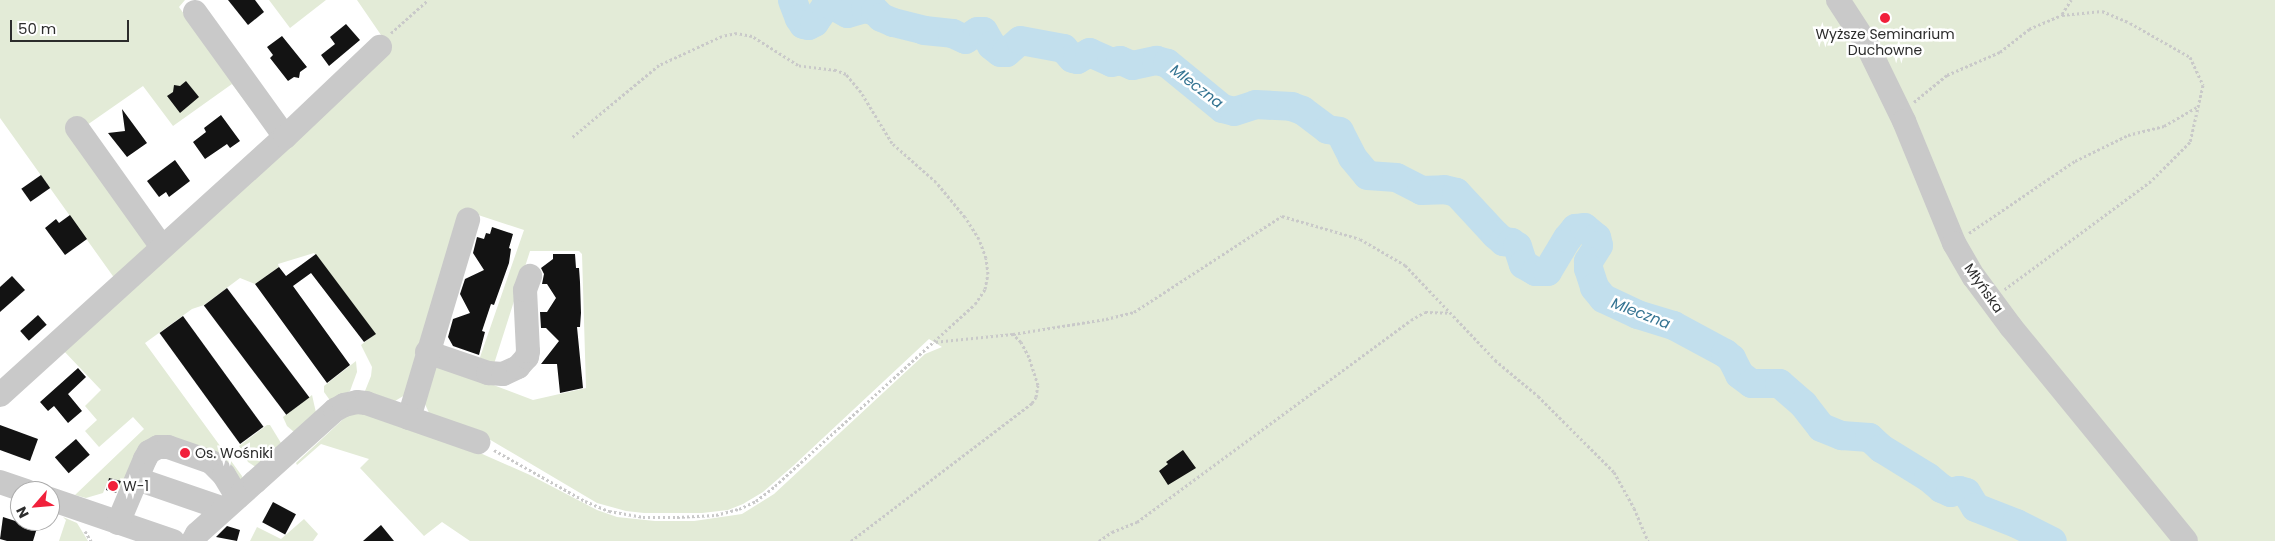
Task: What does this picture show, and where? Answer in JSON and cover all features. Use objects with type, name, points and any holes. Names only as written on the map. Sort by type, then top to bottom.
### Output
[{"type":"street","name":"Młyńska","points":[[1838,0],[1866,43],[1900,112],[1954,243],[1990,299],[2186,541]]},
{"type":"street","points":[[195,12],[286,137]]},
{"type":"street","points":[[0,395],[286,137],[380,47]]},
{"type":"street","points":[[77,128],[162,247]]},
{"type":"street","points":[[409,418],[468,220]]},
{"type":"street","points":[[428,352],[488,373],[503,374],[518,367],[527,357],[528,351],[525,290],[530,276]]},
{"type":"street","points":[[193,541],[197,534],[231,503],[340,407],[357,402],[366,403],[478,442]]},
{"type":"street","points":[[110,528],[137,479],[149,452],[158,447],[168,447],[211,462],[224,475],[231,503]]},
{"type":"street","points":[[137,479],[231,503]]},
{"type":"street","points":[[60,504],[110,528],[173,541]]},
{"type":"path","points":[[380,47],[396,26],[428,0]]},
{"type":"path","points":[[2062,15],[2071,0]]},
{"type":"path","points":[[1900,112],[1947,76],[2000,52],[2029,29],[2062,15],[2102,11],[2130,22],[2190,57],[2203,85],[2190,142],[2151,181],[2025,276],[1990,299]]},
{"type":"path","points":[[478,442],[608,512],[643,517],[716,515],[739,509],[756,501],[776,486],[975,304],[985,290],[988,274],[986,258],[980,240],[950,196],[892,143],[861,92],[846,74],[836,70],[798,65],[752,36],[737,33],[722,36],[659,64],[571,138]]},
{"type":"path","points":[[1954,243],[2074,161],[2128,136],[2164,126],[2198,106]]},
{"type":"path","points":[[932,342],[1012,334],[1106,319],[1134,312],[1282,216],[1360,239],[1405,265],[1450,313],[1614,472],[1634,508],[1648,541]]},
{"type":"path","points":[[1099,541],[1112,532],[1137,522],[1411,320],[1425,312],[1450,313]]},
{"type":"path","points":[[851,541],[1032,403],[1038,385],[1029,357],[1021,342],[1012,334]]},
{"type":"green space","points":[[0,0],[185,0],[179,7],[268,132],[232,84],[173,126],[143,86],[87,125],[67,133],[149,245],[115,279],[0,118]]},
{"type":"green space","points":[[269,0],[326,0],[290,28]]},
{"type":"green space","points":[[357,0],[2275,0],[2275,541],[470,541],[442,522],[424,536],[360,468],[369,459],[321,444],[297,465],[296,463],[354,409],[446,438],[530,475],[597,510],[617,517],[655,521],[694,521],[742,514],[774,494],[925,354],[942,347],[929,339],[793,466],[763,492],[743,504],[728,510],[702,513],[644,513],[626,511],[597,503],[482,435],[429,413],[425,404],[432,362],[533,400],[586,388],[582,254],[579,251],[530,251],[494,364],[478,363],[524,230],[463,210],[415,356],[416,371],[405,395],[395,401],[365,391],[371,376],[372,367],[361,345],[375,334],[314,253],[278,264],[279,267],[255,284],[240,278],[204,305],[192,309],[145,343],[242,476],[243,482],[158,438],[120,494],[118,493],[121,481],[109,478],[103,493],[86,498],[75,495],[144,429],[133,417],[99,447],[85,431],[97,420],[85,406],[101,390],[62,349],[381,35]]},
{"type":"green space","points":[[356,361],[357,372],[350,391],[334,399],[329,399],[324,392],[324,386]]},
{"type":"green space","points":[[312,395],[317,417],[294,432],[287,426],[283,417]]},
{"type":"green space","points":[[267,425],[270,425],[281,443],[257,468],[248,462],[239,446]]},
{"type":"green space","points":[[63,517],[77,523],[88,541],[59,541],[66,520]]},
{"type":"green space","points":[[304,519],[318,534],[313,541],[250,541],[257,527],[281,539]]},
{"type":"building","points":[[228,0],[255,0],[264,12],[248,25]]},
{"type":"building","points":[[346,24],[360,40],[329,66],[321,55],[335,44],[330,37]]},
{"type":"building","points":[[282,36],[307,67],[300,72],[299,78],[294,77],[288,81],[270,58],[273,55],[267,47]]},
{"type":"building","points":[[186,81],[199,97],[180,113],[167,96],[173,92],[174,85],[180,86]]},
{"type":"building","points":[[122,109],[147,143],[127,157],[108,133],[125,131]]},
{"type":"building","points":[[221,115],[240,141],[230,148],[227,144],[205,159],[193,142],[206,132],[204,128]]},
{"type":"building","points":[[175,160],[190,181],[169,197],[166,192],[159,197],[147,181]]},
{"type":"building","points":[[41,175],[50,188],[31,202],[21,189]]},
{"type":"building","points":[[70,215],[87,239],[65,255],[45,228],[56,219],[59,223]]},
{"type":"building","points":[[492,227],[513,234],[509,248],[511,249],[509,263],[494,305],[491,304],[482,331],[485,332],[479,355],[453,346],[448,337],[453,319],[470,313],[460,294],[465,279],[484,270],[473,253],[477,237],[484,239],[486,233],[490,234]]},
{"type":"building","points":[[316,254],[376,334],[364,342],[311,273],[293,286],[350,365],[327,383],[255,284],[279,267],[286,276]]},
{"type":"building","points":[[553,254],[575,254],[580,282],[581,313],[580,327],[577,327],[583,388],[560,393],[557,364],[541,364],[559,341],[546,328],[541,328],[540,312],[547,312],[556,298],[547,284],[542,284],[544,274],[541,268],[553,259]]},
{"type":"building","points":[[12,276],[25,290],[0,312],[0,287]]},
{"type":"building","points":[[227,288],[309,397],[286,415],[204,305]]},
{"type":"building","points":[[38,315],[47,325],[29,341],[20,331]]},
{"type":"building","points":[[183,316],[264,427],[240,444],[160,333]]},
{"type":"building","points":[[78,368],[86,377],[68,394],[82,411],[68,423],[54,406],[48,411],[40,402]]},
{"type":"building","points":[[0,425],[38,439],[30,461],[0,450]]},
{"type":"building","points":[[76,439],[90,455],[69,473],[55,457]]},
{"type":"building","points":[[1183,450],[1196,468],[1168,485],[1159,471],[1168,464],[1166,462]]},
{"type":"building","name":"W-1","points":[[109,478],[121,481],[116,493],[106,490]]},
{"type":"building","points":[[273,502],[296,514],[285,535],[262,522]]},
{"type":"building","points":[[3,517],[10,519],[10,531],[36,531],[33,541],[7,541],[0,539]]},
{"type":"building","points":[[381,525],[394,541],[363,541]]},
{"type":"building","points":[[227,526],[240,530],[237,541],[216,537]]},
{"type":"waterway","name":"Mleczna","points":[[792,0],[803,24],[808,25],[814,22],[825,6],[832,5],[847,13],[865,8],[875,11],[881,17],[893,22],[924,30],[952,33],[965,39],[977,31],[983,31],[991,45],[1000,52],[1006,52],[1020,40],[1063,48],[1072,58],[1077,59],[1089,52],[1111,62],[1120,60],[1132,65],[1156,60],[1167,63],[1222,108],[1234,111],[1255,104],[1291,106],[1302,110],[1327,129],[1339,131],[1352,157],[1367,175],[1396,177],[1421,190],[1444,189],[1456,192],[1495,234],[1503,241],[1511,242],[1517,246],[1523,264],[1535,271],[1547,271],[1575,228],[1584,227],[1596,237],[1598,245],[1588,261],[1588,268],[1594,287],[1603,298],[1637,314],[1673,325],[1725,353],[1731,358],[1739,374],[1751,383],[1779,383],[1803,404],[1821,427],[1841,435],[1869,437],[1881,448],[1928,477],[1941,488],[1950,492],[1959,490],[1966,492],[1975,507],[2016,523],[2052,541]]},
{"type":"place","name":"Wyższe Seminarium Duchowne","points":[[1885,18]]},
{"type":"place","name":"Os. Wośniki","points":[[185,453]]},
{"type":"place","name":"W-1","points":[[113,486]]}]
